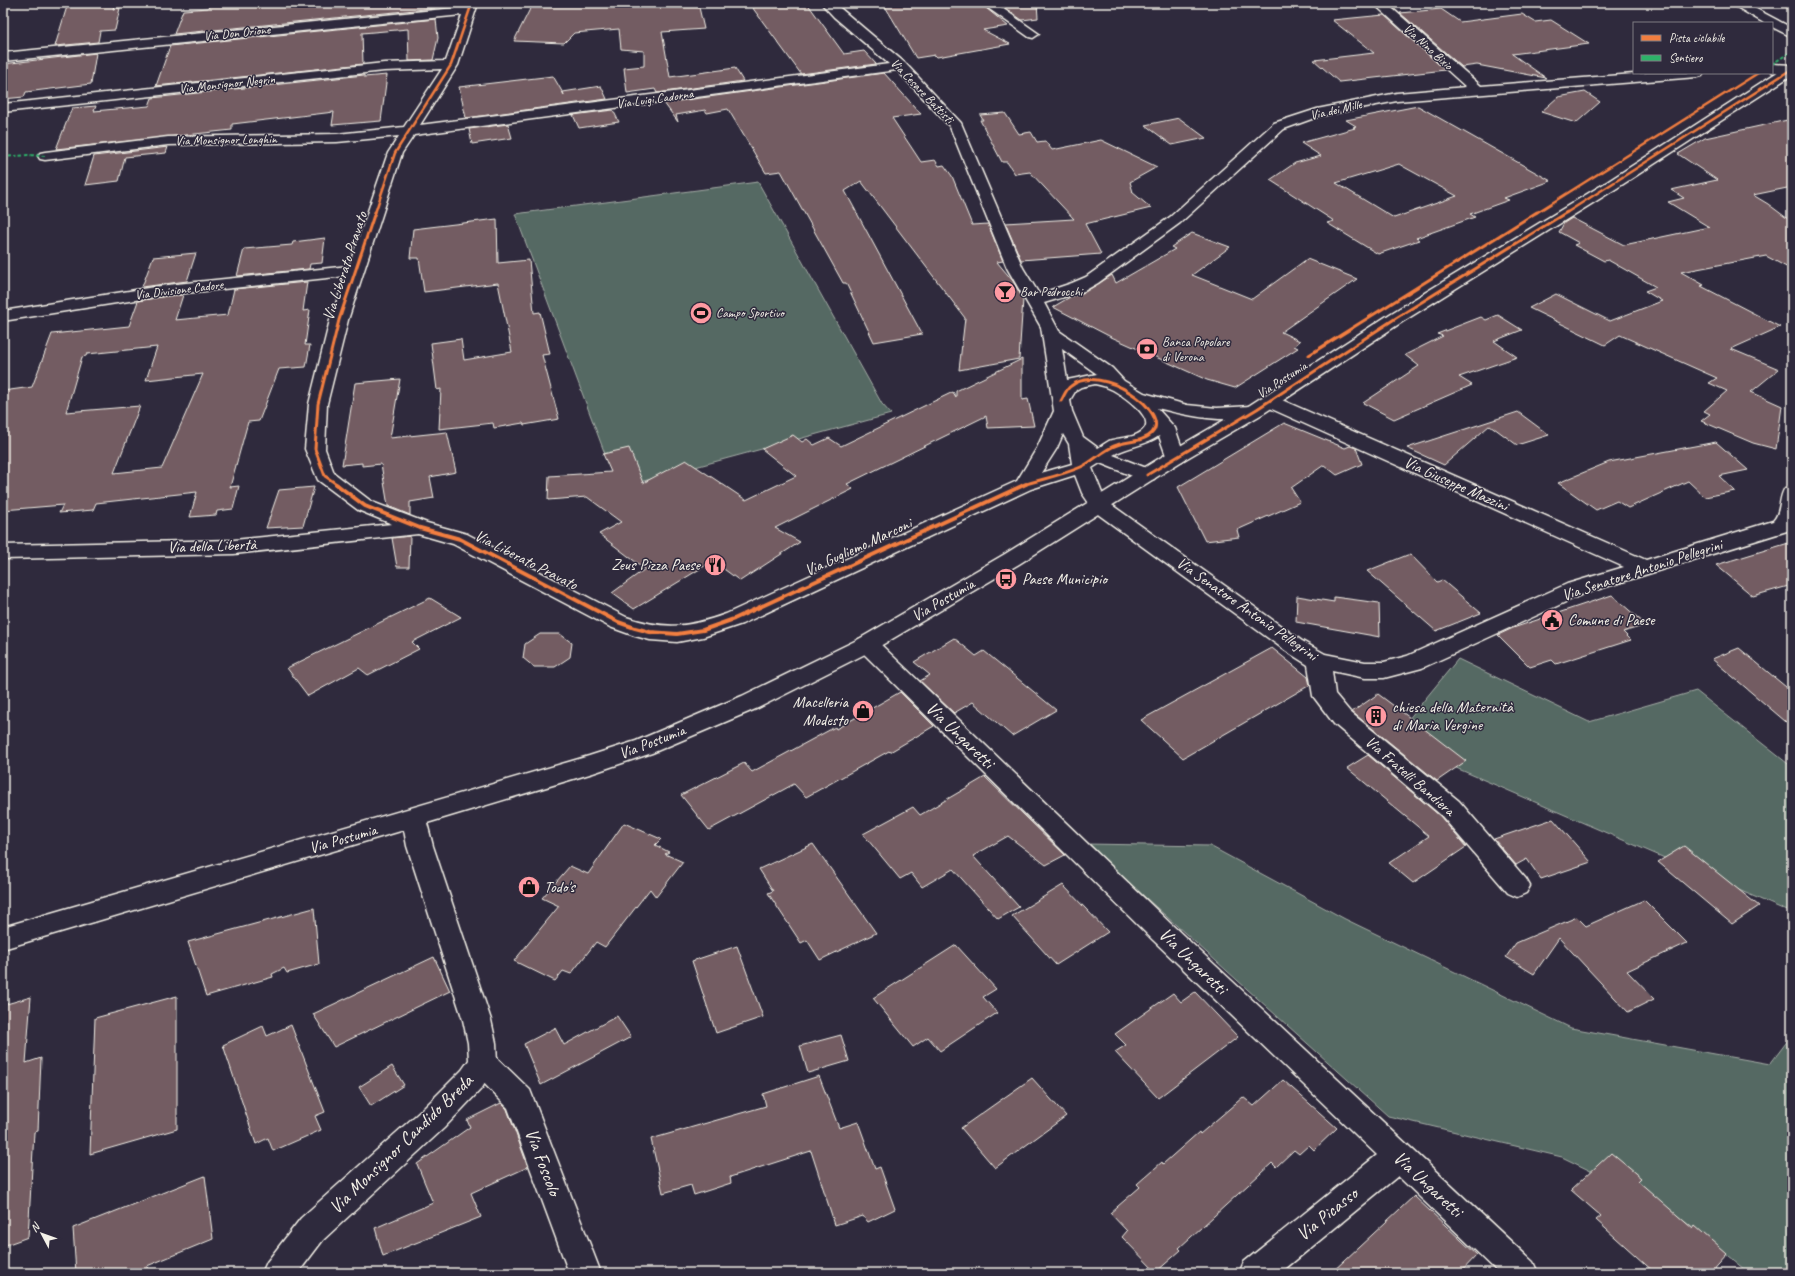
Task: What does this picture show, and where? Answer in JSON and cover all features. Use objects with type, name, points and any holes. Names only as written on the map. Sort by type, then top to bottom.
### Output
[{"type":"street","name":"Via Cesare Battisti","points":[[828,3],[838,14],[900,66],[956,126],[1015,268],[1050,327],[1052,334]]},
{"type":"street","points":[[988,3],[1033,34]]},
{"type":"street","name":"Via Nino Bixio","points":[[1379,3],[1478,91]]},
{"type":"street","points":[[1736,3],[1771,22]]},
{"type":"street","name":"Via Don Orione","points":[[3,57],[472,6]]},
{"type":"street","name":"Via Liberato Pravato","points":[[472,6],[451,65],[395,153],[339,320],[318,404],[315,449],[325,476],[365,506],[420,528],[460,539],[618,622],[636,629],[651,633],[676,635],[702,631]]},
{"type":"street","points":[[1773,23],[1792,33]]},
{"type":"street","name":"Via Monsignor Negrin","points":[[3,108],[384,67],[451,65]]},
{"type":"street","name":"Via Luigi Cadorna","points":[[409,131],[900,66]]},
{"type":"street","points":[[1773,68],[1792,69]]},
{"type":"street","name":"Via Postumia","points":[[3,938],[593,764],[644,747],[750,702],[867,644],[1018,555],[1175,457],[1269,401],[1396,318],[1612,185],[1792,69]]},
{"type":"street","name":"Via dei Mille","points":[[1034,301],[1078,287],[1092,280],[1175,220],[1279,126],[1317,113],[1398,97],[1685,74]]},
{"type":"street","name":"Via Monsignor Longhin","points":[[45,156],[168,141],[337,138],[409,131]]},
{"type":"street","name":"Via Divisione Cadore","points":[[3,316],[167,290],[356,270]]},
{"type":"street","points":[[1052,334],[1106,372],[1118,385],[1136,396],[1187,410],[1216,414],[1251,412]]},
{"type":"street","points":[[1052,334],[1062,406],[1078,443],[1078,454],[1081,467],[1099,504]]},
{"type":"street","points":[[1024,485],[1047,448],[1069,388],[1075,383],[1095,379],[1118,385]]},
{"type":"street","points":[[1136,396],[1166,428],[1175,457]]},
{"type":"street","name":"Via Giuseppe Mazzini","points":[[1269,401],[1643,567]]},
{"type":"street","points":[[1062,406],[1080,430],[1105,443],[1116,445],[1141,439],[1152,433],[1156,424],[1155,417]]},
{"type":"street","points":[[1078,443],[1098,456],[1147,475]]},
{"type":"street","name":"Via Gugliemo Marconi","points":[[702,631],[734,618],[1024,485],[1081,467],[1116,445]]},
{"type":"street","name":"Via Senatore Antonio Pellegrini","points":[[1099,504],[1134,528],[1294,646],[1319,662],[1365,670],[1384,670],[1414,662],[1575,589],[1643,567],[1786,529],[1792,492]]},
{"type":"street","name":"Via della Libertà","points":[[3,552],[234,547],[420,528]]},
{"type":"street","name":"Via Ungaretti","points":[[867,644],[1162,932],[1522,1273]]},
{"type":"street","name":"Via Fratelli Bandiera","points":[[1319,662],[1324,696],[1342,718],[1450,808],[1517,886]]},
{"type":"street","name":"Via Monsignor Candido Breda","points":[[278,1273],[312,1229],[434,1118],[472,1079],[483,1063],[482,1043],[477,1020],[420,846],[414,818]]},
{"type":"street","name":"Via Foscolo","points":[[483,1063],[520,1100],[585,1273]]},
{"type":"street","name":"Via Picasso","points":[[1255,1273],[1399,1156]]},
{"type":"green space","points":[[758,182],[882,404],[891,414],[614,489],[617,486],[515,214]]},
{"type":"green space","points":[[1458,659],[1589,722],[1696,691],[1792,767],[1792,913],[1396,742],[1394,737]]},
{"type":"green space","points":[[1086,844],[1210,846],[1345,919],[1571,1028],[1770,1064],[1792,1035],[1792,1273],[1749,1273],[1669,1209],[1562,1157],[1388,1116]]},
{"type":"building","points":[[68,3],[115,3],[113,9],[120,8],[115,30],[100,31],[98,42],[55,46]]},
{"type":"building","points":[[225,3],[434,3],[435,8],[174,34],[183,10],[208,8],[209,5]]},
{"type":"building","points":[[597,3],[698,3],[704,29],[662,32],[670,77],[735,68],[743,81],[657,93],[655,89],[627,93],[624,68],[644,66],[644,51],[621,49],[619,29],[574,33],[564,43],[514,41],[532,5]]},
{"type":"building","points":[[807,3],[844,54],[864,51],[876,64],[801,74],[752,7]]},
{"type":"building","points":[[883,3],[980,3],[1008,26],[983,30],[1010,44],[937,57],[935,55],[916,58]]},
{"type":"building","points":[[998,3],[1037,3],[1038,18],[1022,20]]},
{"type":"building","points":[[1441,9],[1460,22],[1522,14],[1535,22],[1551,20],[1589,44],[1512,54],[1546,78],[1477,65],[1462,67],[1400,13]]},
{"type":"building","points":[[1384,15],[1445,70],[1339,82],[1314,60],[1374,53],[1332,20]]},
{"type":"building","points":[[436,19],[438,38],[433,60],[409,61],[408,29],[362,33],[363,64],[156,86],[170,46]]},
{"type":"building","points":[[96,53],[91,84],[26,92],[24,97],[3,99],[3,64]]},
{"type":"building","points":[[884,73],[921,114],[892,118],[921,162],[935,160],[939,166],[944,165],[952,176],[972,225],[988,224],[1003,261],[997,262],[1013,281],[1023,299],[1019,359],[959,370],[965,318],[861,181],[845,191],[922,334],[874,342],[846,283],[843,283],[781,171],[766,173],[728,109],[707,113],[705,110],[676,115],[678,122],[664,103]]},
{"type":"building","points":[[364,75],[364,77],[387,75],[381,121],[332,125],[334,112],[232,124],[232,130],[56,149],[72,108],[96,106],[94,111],[149,106],[152,98]]},
{"type":"building","points":[[553,76],[564,95],[563,92],[601,86],[607,99],[466,118],[459,87]]},
{"type":"building","points":[[1585,92],[1600,102],[1576,123],[1541,112],[1558,97]]},
{"type":"building","points":[[1418,106],[1551,181],[1504,198],[1509,200],[1470,214],[1475,217],[1416,238],[1419,240],[1378,254],[1327,223],[1334,221],[1270,180],[1295,163],[1321,156],[1301,143],[1355,128],[1353,127],[1356,126],[1346,120]],"holes":[[[1399,164],[1457,196],[1394,218],[1336,183]]]},
{"type":"building","points":[[613,110],[619,122],[579,128],[573,115]]},
{"type":"building","points":[[1005,113],[1019,134],[1031,132],[1037,142],[1045,141],[1052,150],[1101,140],[1157,167],[1130,182],[1132,192],[1151,208],[1085,224],[1101,254],[1021,260],[1005,223],[1074,219],[1030,172],[1015,174],[1007,162],[1002,162],[980,120],[983,120],[980,115]]},
{"type":"building","points":[[1179,118],[1206,138],[1172,145],[1145,125]]},
{"type":"building","points":[[1792,119],[1792,187],[1753,195],[1792,222],[1792,270],[1766,256],[1681,272],[1704,285],[1701,286],[1780,327],[1731,349],[1779,369],[1751,392],[1782,406],[1776,449],[1753,443],[1701,421],[1710,414],[1704,411],[1727,391],[1709,383],[1717,378],[1620,335],[1605,345],[1529,308],[1556,294],[1610,321],[1662,301],[1645,291],[1656,287],[1608,260],[1604,261],[1574,245],[1579,243],[1559,232],[1564,223],[1572,218],[1624,245],[1709,227],[1668,202],[1684,198],[1671,190],[1717,180],[1678,154],[1705,138]]},
{"type":"building","points":[[508,124],[512,138],[472,144],[469,129]]},
{"type":"building","points":[[168,147],[166,153],[125,157],[119,181],[85,185],[94,156]]},
{"type":"building","points":[[497,219],[498,263],[529,260],[534,313],[540,312],[550,354],[542,355],[559,419],[494,428],[493,423],[439,429],[441,389],[437,390],[431,343],[461,339],[464,360],[512,352],[498,283],[424,292],[419,258],[410,258],[413,229]]},
{"type":"building","points":[[1192,233],[1230,247],[1192,275],[1252,299],[1307,259],[1357,279],[1281,332],[1300,341],[1294,346],[1298,348],[1235,388],[1207,380],[1109,336],[1053,307],[1070,297],[1085,292],[1112,275],[1116,283],[1175,249],[1171,247]]},
{"type":"building","points":[[325,238],[322,263],[310,264],[309,269],[237,276],[244,249],[292,245],[293,242]]},
{"type":"building","points":[[196,253],[187,281],[142,287],[153,257]]},
{"type":"building","points":[[307,282],[303,311],[310,310],[305,345],[310,345],[306,367],[279,369],[259,421],[248,422],[230,487],[239,486],[233,509],[217,511],[216,515],[190,517],[197,492],[96,503],[93,510],[59,513],[63,505],[3,510],[3,391],[32,387],[52,334],[129,326],[138,301],[167,296],[183,295],[175,320],[228,315],[234,289]],"holes":[[[157,347],[146,380],[203,374],[162,468],[114,473],[140,406],[66,412],[82,357],[86,356],[87,354]]]},
{"type":"building","points":[[1498,315],[1522,330],[1494,341],[1517,357],[1459,377],[1472,385],[1394,419],[1363,403],[1419,366],[1405,355],[1443,336],[1437,334],[1481,317],[1486,320]]},
{"type":"building","points":[[1022,359],[1022,400],[1028,399],[1034,426],[988,428],[986,416],[847,484],[853,489],[775,528],[800,542],[740,581],[713,561],[634,609],[612,593],[645,569],[599,534],[621,522],[587,497],[548,500],[549,476],[611,472],[603,454],[629,448],[643,483],[686,460],[746,500],[796,476],[762,449],[793,435],[802,442],[807,439],[814,445],[829,438],[841,446],[953,392],[956,397],[956,391]]},
{"type":"building","points":[[400,379],[390,438],[447,432],[456,472],[430,477],[434,498],[410,502],[410,515],[388,506],[381,464],[362,466],[362,463],[342,465],[355,383]]},
{"type":"building","points":[[1518,412],[1549,435],[1517,445],[1490,425],[1444,465],[1407,448]]},
{"type":"building","points":[[1284,423],[1345,448],[1350,446],[1356,448],[1362,464],[1337,475],[1324,465],[1291,488],[1300,502],[1237,530],[1239,537],[1205,541],[1178,487]]},
{"type":"building","points":[[1716,442],[1748,470],[1719,476],[1735,491],[1705,497],[1688,481],[1628,508],[1617,501],[1596,510],[1558,483],[1609,462]]},
{"type":"building","points":[[314,487],[303,526],[266,528],[279,490]]},
{"type":"building","points":[[410,536],[409,567],[397,567],[392,538]]},
{"type":"building","points":[[1792,542],[1792,585],[1753,596],[1716,565]]},
{"type":"building","points":[[1410,554],[1437,582],[1442,580],[1481,613],[1436,631],[1367,571]]},
{"type":"building","points":[[1612,595],[1646,625],[1623,632],[1631,640],[1556,664],[1552,660],[1530,667],[1498,635],[1513,628]]},
{"type":"building","points":[[1297,596],[1334,602],[1334,597],[1379,603],[1380,637],[1296,622]]},
{"type":"building","points":[[430,598],[461,617],[412,642],[419,649],[368,675],[359,668],[308,696],[287,668]]},
{"type":"building","points":[[540,634],[560,634],[572,643],[570,657],[555,667],[534,667],[523,658],[525,644]]},
{"type":"building","points":[[954,638],[976,656],[984,651],[1056,710],[1012,736],[973,702],[954,713],[920,681],[930,675],[914,662]]},
{"type":"building","points":[[1272,648],[1308,677],[1310,685],[1183,758],[1141,720]]},
{"type":"building","points":[[1739,648],[1792,692],[1792,727],[1712,659]]},
{"type":"building","points":[[900,692],[934,726],[890,752],[889,751],[806,797],[794,784],[709,830],[681,795],[744,763],[752,772],[835,727],[836,729]]},
{"type":"building","points":[[1378,694],[1466,761],[1437,781],[1352,712]]},
{"type":"building","points":[[1368,755],[1440,816],[1466,847],[1413,883],[1389,863],[1429,836],[1347,768]]},
{"type":"building","points":[[985,777],[1065,855],[1046,865],[1008,836],[973,856],[1019,907],[998,919],[953,869],[922,887],[911,873],[900,879],[863,834],[913,807],[920,815]]},
{"type":"building","points":[[1553,819],[1591,862],[1541,879],[1527,859],[1516,865],[1494,839]]},
{"type":"building","points":[[624,823],[661,839],[655,845],[669,852],[665,854],[683,862],[656,897],[650,889],[605,947],[596,942],[571,974],[563,971],[555,981],[514,961],[559,906],[542,898],[570,866],[588,874]]},
{"type":"building","points":[[813,844],[876,933],[820,960],[807,940],[801,943],[768,893],[773,891],[759,869]]},
{"type":"building","points":[[1684,846],[1759,906],[1732,924],[1658,862]]},
{"type":"building","points":[[1063,885],[1108,932],[1056,965],[1012,916]]},
{"type":"building","points":[[1644,900],[1687,943],[1627,971],[1654,999],[1628,1012],[1559,938],[1534,974],[1506,957],[1516,943],[1577,917],[1586,926]]},
{"type":"building","points":[[314,908],[319,964],[287,973],[284,968],[272,974],[273,977],[206,996],[188,942]]},
{"type":"building","points":[[956,945],[996,989],[983,997],[997,1013],[940,1051],[928,1037],[913,1047],[873,998]]},
{"type":"building","points":[[737,946],[763,1017],[716,1033],[692,961]]},
{"type":"building","points":[[434,957],[450,991],[334,1047],[313,1014]]},
{"type":"building","points":[[1195,992],[1238,1037],[1158,1098],[1115,1052],[1126,1045],[1115,1034],[1173,993],[1181,1002]]},
{"type":"building","points":[[177,996],[177,1129],[90,1154],[95,1018]]},
{"type":"building","points":[[31,997],[26,1063],[41,1058],[38,1131],[34,1132],[28,1237],[3,1246],[3,1005]]},
{"type":"building","points":[[617,1016],[631,1037],[541,1085],[524,1044],[555,1028],[564,1045]]},
{"type":"building","points":[[291,1025],[325,1112],[315,1116],[321,1130],[273,1151],[268,1138],[256,1144],[223,1045],[263,1026],[267,1036]]},
{"type":"building","points":[[841,1035],[849,1061],[808,1073],[800,1046]]},
{"type":"building","points":[[392,1066],[404,1085],[371,1106],[359,1087]]},
{"type":"building","points":[[819,1076],[839,1128],[858,1122],[875,1169],[880,1167],[895,1209],[868,1222],[863,1216],[835,1225],[811,1151],[730,1177],[731,1183],[694,1195],[691,1185],[663,1193],[651,1139],[766,1106],[763,1094]]},
{"type":"building","points":[[1032,1078],[1066,1116],[995,1168],[961,1128]]},
{"type":"building","points":[[1283,1080],[1337,1128],[1314,1150],[1309,1145],[1299,1154],[1294,1150],[1276,1167],[1272,1163],[1179,1248],[1181,1250],[1156,1272],[1122,1237],[1127,1231],[1110,1213],[1140,1187],[1137,1184],[1162,1162],[1163,1164],[1199,1132],[1200,1134],[1243,1097],[1254,1106]]},
{"type":"building","points":[[501,1103],[507,1109],[528,1167],[471,1193],[481,1217],[383,1256],[375,1228],[433,1203],[417,1164],[470,1127],[467,1120]]},
{"type":"building","points":[[1611,1153],[1641,1178],[1638,1181],[1693,1229],[1695,1226],[1727,1254],[1710,1273],[1655,1273],[1596,1220],[1601,1216],[1571,1190]]},
{"type":"building","points":[[205,1176],[213,1239],[147,1266],[148,1273],[76,1273],[73,1228]]},
{"type":"building","points":[[1414,1196],[1477,1255],[1460,1273],[1331,1273]]},
{"type":"marked path","points":[[1773,63],[1792,51]]},
{"type":"marked path","points":[[3,157],[28,155],[45,156]]},
{"type":"cycle path","points":[[472,3],[451,65],[395,153],[339,320],[318,404],[315,449],[325,476],[365,506],[420,528],[460,539],[618,622],[650,632],[664,634],[690,633],[734,619],[1024,485],[1081,467],[1116,445],[1141,439],[1152,433],[1156,424],[1155,417],[1136,396],[1118,385],[1107,381],[1095,379],[1075,383],[1069,387],[1061,401]]},
{"type":"cycle path","points":[[1147,475],[1257,409],[1396,318],[1612,185],[1792,69]]},
{"type":"cycle path","points":[[1309,355],[1708,106],[1756,74]]},
{"type":"place","name":"Bar Pedrocchi","points":[[1005,292]]},
{"type":"place","name":"Campo Sportivo","points":[[701,313]]},
{"type":"place","name":"Banca Popolare di Verona","points":[[1147,349]]},
{"type":"place","name":"Zeus Pizza Paese","points":[[715,565]]},
{"type":"place","name":"Paese Municipio","points":[[1006,579]]},
{"type":"place","name":"Comune di Paese","points":[[1552,620]]},
{"type":"place","name":"Macelleria Modesto","points":[[863,711]]},
{"type":"place","name":"chiesa della Maternità di Maria Vergine","points":[[1376,716]]},
{"type":"place","name":"Todo's","points":[[529,887]]}]
